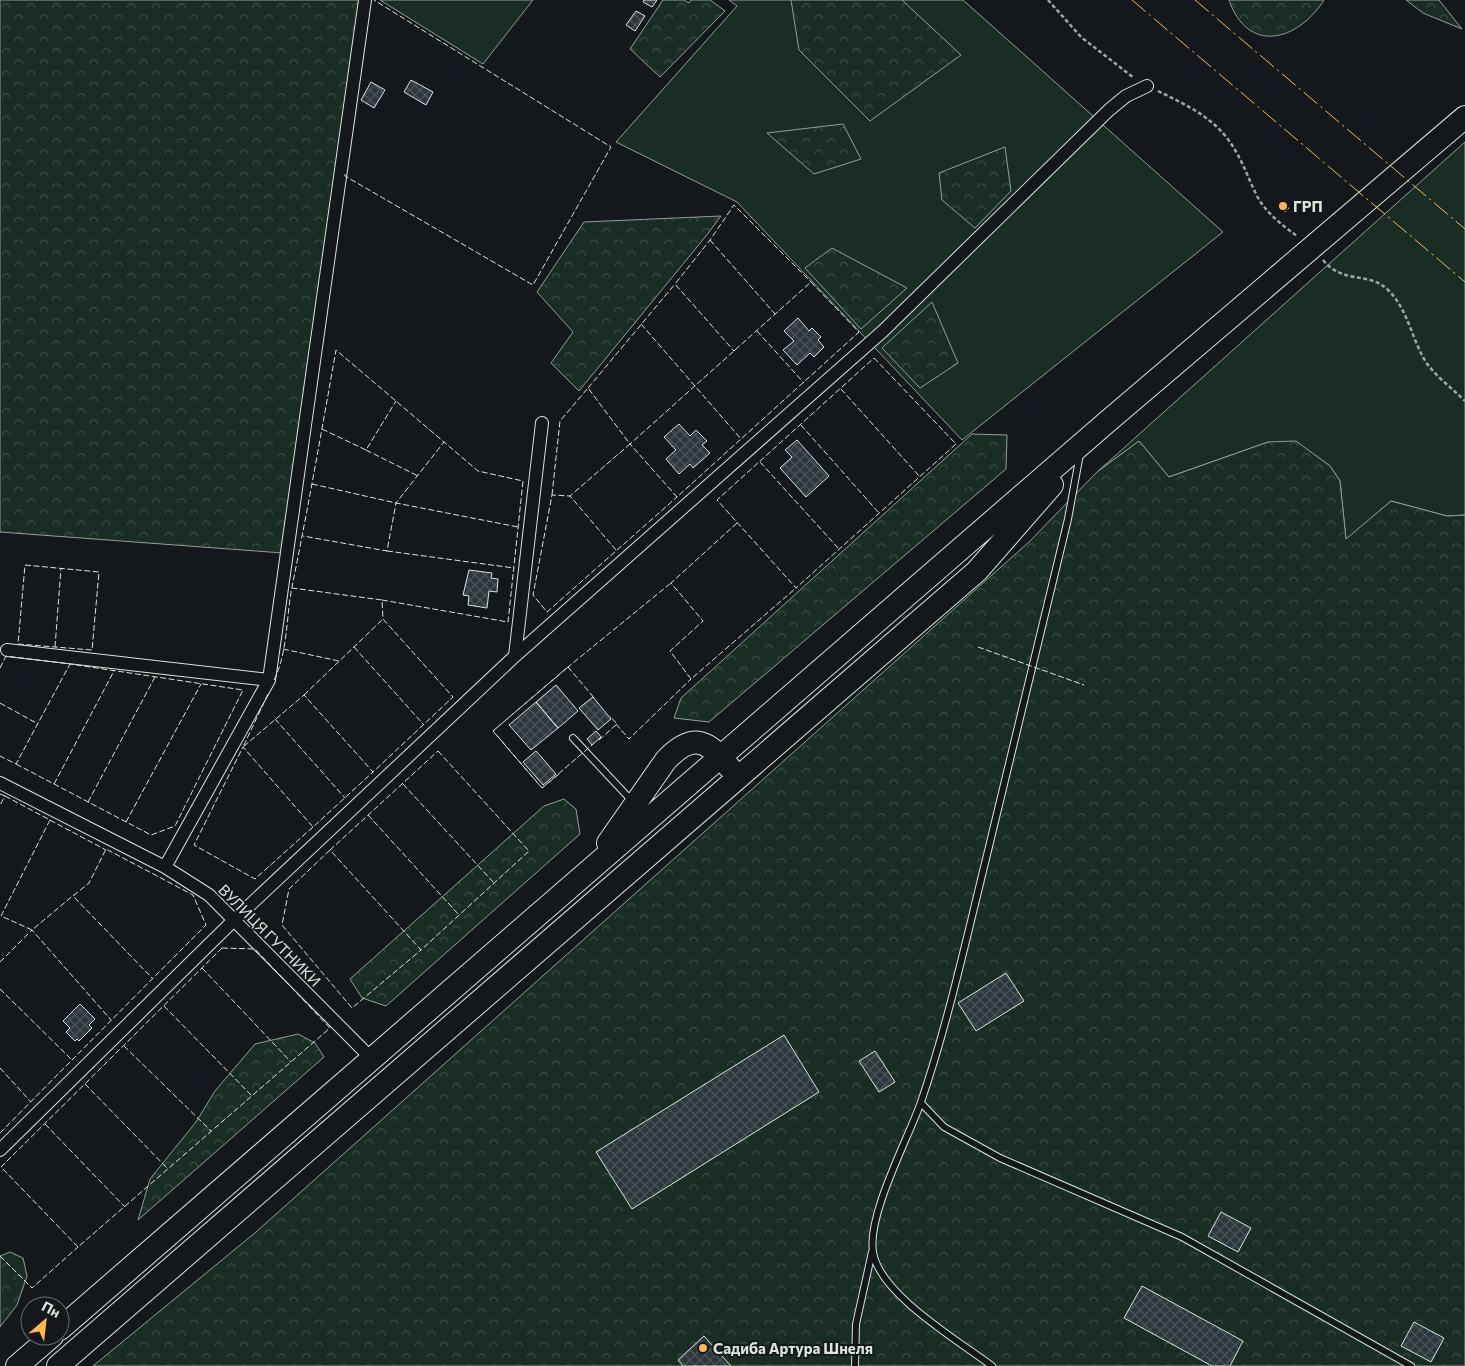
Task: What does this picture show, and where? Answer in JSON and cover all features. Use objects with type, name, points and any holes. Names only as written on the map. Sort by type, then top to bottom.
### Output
[{"type":"highway","points":[[70,1320],[1107,422],[1465,117]]},
{"type":"highway","points":[[58,1366],[739,779],[977,571],[1107,422]]},
{"type":"highway","points":[[590,869],[666,760],[686,743],[696,742],[709,746],[739,779]]},
{"type":"highway","points":[[17,1366],[40,1346]]},
{"type":"street","points":[[165,867],[269,680],[365,0]]},
{"type":"street","points":[[0,1150],[234,920],[515,656],[883,331],[1109,110],[1126,96],[1148,86]]},
{"type":"street","points":[[515,656],[542,423]]},
{"type":"street","points":[[7,650],[269,680]]},
{"type":"street","name":"ВУЛИЦЯ ГУТНИКИ","points":[[0,784],[165,867],[209,895],[371,1058]]},
{"type":"lane","points":[[855,1366],[856,1324],[872,1251],[873,1233],[887,1187],[921,1103],[955,986],[1068,519],[1080,453]]},
{"type":"lane","points":[[573,738],[635,804]]},
{"type":"lane","points":[[921,1103],[944,1126],[1000,1158],[1182,1237],[1411,1366]]},
{"type":"lane","points":[[872,1251],[877,1268],[889,1286],[920,1312],[992,1366]]},
{"type":"path","points":[[1048,0],[1081,37],[1125,72],[1148,86],[1197,110],[1216,125],[1237,153],[1265,207],[1279,223],[1313,248],[1331,269],[1336,272],[1376,281],[1388,289],[1404,315],[1423,358],[1465,401]]},
{"type":"green space","points":[[0,0],[361,0],[283,553],[0,532]]},
{"type":"green space","points":[[380,0],[533,0],[483,64]]},
{"type":"green space","points":[[663,0],[684,0],[689,3],[691,0],[710,0],[725,11],[660,77],[630,49]]},
{"type":"green space","points":[[729,0],[963,0],[1223,232],[962,440],[737,202],[616,142],[737,6]]},
{"type":"green space","points":[[791,0],[902,0],[961,55],[870,121],[799,50]]},
{"type":"green space","points":[[1229,0],[1324,0],[1301,25],[1288,33],[1274,36],[1261,35],[1248,29],[1237,17]]},
{"type":"green space","points":[[1406,0],[1439,0],[1462,29],[1423,13]]},
{"type":"green space","points":[[843,124],[861,159],[814,174],[767,133]]},
{"type":"green space","points":[[1465,142],[1465,515],[1447,516],[1391,501],[1346,540],[1340,481],[1330,466],[1315,455],[1268,442],[1169,477],[1139,441],[1097,472]]},
{"type":"green space","points":[[1005,147],[1011,191],[975,228],[942,200],[939,173]]},
{"type":"green space","points":[[721,216],[579,391],[551,363],[573,332],[537,292],[584,222]]},
{"type":"green space","points":[[832,248],[907,288],[861,329],[805,268]]},
{"type":"green space","points":[[932,302],[958,363],[920,388],[882,348]]},
{"type":"green space","points":[[972,434],[1007,435],[1006,469],[709,722],[674,718],[681,698]]},
{"type":"green space","points":[[1139,441],[1169,477],[1268,442],[1296,441],[1330,466],[1340,481],[1346,539],[1391,501],[1447,516],[1465,515],[1465,1366],[93,1366],[256,1232],[1029,542],[1097,472]]},
{"type":"green space","points":[[564,799],[576,809],[580,834],[386,1006],[362,998],[350,979],[544,806]]},
{"type":"green space","points":[[298,1034],[315,1043],[324,1057],[138,1220],[150,1179],[196,1122],[215,1091],[255,1044]]},
{"type":"green space","points":[[10,1252],[23,1258],[27,1276],[17,1305],[0,1327],[0,1256]]},
{"type":"building","points":[[644,0],[657,0],[652,7],[643,2]]},
{"type":"building","points":[[636,11],[645,16],[635,31],[626,25]]},
{"type":"building","points":[[411,80],[433,92],[426,105],[404,92]]},
{"type":"building","points":[[371,82],[385,90],[374,108],[361,100]]},
{"type":"building","name":"ГРП","points":[[1282,201],[1289,208],[1285,212],[1278,205]]},
{"type":"building","points":[[798,318],[809,331],[812,328],[821,337],[818,340],[824,347],[814,357],[810,353],[797,365],[783,350],[794,341],[784,331]]},
{"type":"building","points":[[679,424],[690,436],[696,430],[707,441],[702,445],[710,453],[693,468],[690,464],[679,474],[666,459],[676,450],[664,437]]},
{"type":"building","points":[[797,440],[829,476],[806,497],[780,468],[792,457],[785,450]]},
{"type":"building","points":[[469,570],[492,573],[491,578],[498,579],[497,592],[489,591],[487,608],[468,605],[469,596],[463,595]]},
{"type":"building","points":[[556,685],[578,711],[558,728],[536,702]]},
{"type":"building","points":[[593,697],[611,719],[598,730],[579,708]]},
{"type":"building","points":[[536,702],[558,728],[531,750],[509,725]]},
{"type":"building","points":[[596,731],[601,737],[592,745],[587,739]]},
{"type":"building","points":[[536,751],[556,774],[543,785],[523,762]]},
{"type":"building","points":[[1006,973],[1024,1001],[976,1031],[958,1003]]},
{"type":"building","points":[[80,1004],[95,1019],[89,1025],[92,1028],[79,1041],[77,1039],[75,1041],[66,1032],[70,1028],[63,1021]]},
{"type":"building","points":[[784,1035],[819,1092],[632,1209],[596,1152]]},
{"type":"building","points":[[875,1051],[895,1082],[879,1092],[859,1061]]},
{"type":"building","points":[[1221,1212],[1251,1228],[1238,1252],[1208,1236]]},
{"type":"building","points":[[1142,1286],[1243,1341],[1230,1366],[1212,1366],[1124,1318]]},
{"type":"building","points":[[1414,1322],[1444,1338],[1431,1362],[1401,1346]]},
{"type":"building","name":"Садиба Артура Шнеля","points":[[704,1336],[731,1366],[683,1366],[678,1360]]},
{"type":"fence","points":[[345,174],[345,176],[533,285],[611,147],[374,0]]},
{"type":"fence","points":[[736,349],[734,351],[675,284],[710,240],[734,205],[811,282]]},
{"type":"fence","points":[[710,240],[775,314]]},
{"type":"fence","points":[[811,282],[859,332],[677,497],[630,444],[811,282]]},
{"type":"fence","points":[[588,388],[675,284]]},
{"type":"fence","points":[[641,324],[741,439]]},
{"type":"fence","points":[[757,331],[804,383]]},
{"type":"fence","points":[[274,680],[282,658],[290,598],[336,350],[444,442],[396,503],[387,551],[303,536]]},
{"type":"fence","points":[[874,358],[956,444],[796,588],[717,500],[874,358]]},
{"type":"fence","points":[[552,495],[560,421],[588,388],[630,444],[570,496]]},
{"type":"fence","points":[[841,389],[920,477]]},
{"type":"fence","points":[[322,429],[366,450],[396,401]]},
{"type":"fence","points":[[801,425],[879,513]]},
{"type":"fence","points":[[382,600],[508,622],[523,481],[478,471],[444,442]]},
{"type":"fence","points":[[366,450],[418,476]]},
{"type":"fence","points":[[760,462],[839,549]]},
{"type":"fence","points":[[312,484],[518,527]]},
{"type":"fence","points":[[616,550],[570,496],[552,495],[533,595],[547,612],[677,497]]},
{"type":"fence","points":[[737,523],[671,583],[703,621],[670,651],[691,679],[796,588]]},
{"type":"fence","points":[[387,551],[514,568]]},
{"type":"fence","points":[[25,565],[99,572],[92,650],[18,644],[25,565]]},
{"type":"fence","points":[[55,647],[61,568]]},
{"type":"fence","points":[[569,668],[671,583]]},
{"type":"fence","points":[[268,694],[243,747],[304,695],[373,772],[453,697],[383,619],[382,600],[292,588]]},
{"type":"fence","points":[[304,695],[383,619]]},
{"type":"fence","points":[[354,647],[424,725]]},
{"type":"fence","points":[[978,647],[1084,685]]},
{"type":"fence","points":[[283,649],[339,661]]},
{"type":"fence","points":[[0,668],[6,656],[70,664],[16,764],[0,756]]},
{"type":"fence","points":[[16,764],[151,835],[175,826],[243,690],[70,664]]},
{"type":"fence","points":[[568,667],[493,731],[542,788],[593,744]]},
{"type":"fence","points":[[559,774],[542,788],[493,731],[568,667],[595,699]]},
{"type":"fence","points":[[54,784],[114,671]]},
{"type":"fence","points":[[88,802],[155,677]]},
{"type":"fence","points":[[616,724],[629,739],[691,679]]},
{"type":"fence","points":[[126,822],[201,684]]},
{"type":"fence","points":[[0,703],[38,724]]},
{"type":"fence","points":[[599,740],[617,724],[610,716]]},
{"type":"fence","points":[[275,719],[345,798]]},
{"type":"fence","points":[[313,827],[255,879],[194,845],[243,747],[313,827],[373,772]]},
{"type":"fence","points":[[438,751],[529,851],[421,950],[330,850],[438,751]]},
{"type":"fence","points":[[403,784],[494,883]]},
{"type":"fence","points":[[0,794],[5,796],[0,805]]},
{"type":"fence","points":[[5,796],[106,850]]},
{"type":"fence","points":[[368,815],[459,915]]},
{"type":"fence","points":[[50,820],[1,916],[32,930],[75,894]]},
{"type":"fence","points":[[0,1133],[129,1003],[154,977],[206,925],[193,895],[106,849],[89,883],[73,896],[153,979]]},
{"type":"fence","points":[[330,850],[289,889],[282,925],[352,1008],[421,950]]},
{"type":"fence","points":[[0,962],[32,930],[111,1020]]},
{"type":"fence","points":[[222,948],[255,949],[330,1028],[78,1247],[1,1167],[222,948]]},
{"type":"fence","points":[[202,968],[291,1062]]},
{"type":"fence","points":[[0,989],[72,1060]]},
{"type":"fence","points":[[164,1006],[252,1096]]},
{"type":"fence","points":[[124,1046],[211,1131]]},
{"type":"fence","points":[[0,1068],[31,1102]]},
{"type":"fence","points":[[85,1084],[168,1169]]},
{"type":"fence","points":[[45,1124],[125,1207]]},
{"type":"fence","points":[[0,1256],[32,1288],[78,1247]]},
{"type":"power","points":[[1132,0],[1465,282]]},
{"type":"power","points":[[1195,0],[1465,229]]},
{"type":"place","name":"ГРП","points":[[1283,206]]},
{"type":"place","name":"Садиба Артура Шнеля","points":[[703,1348]]}]
